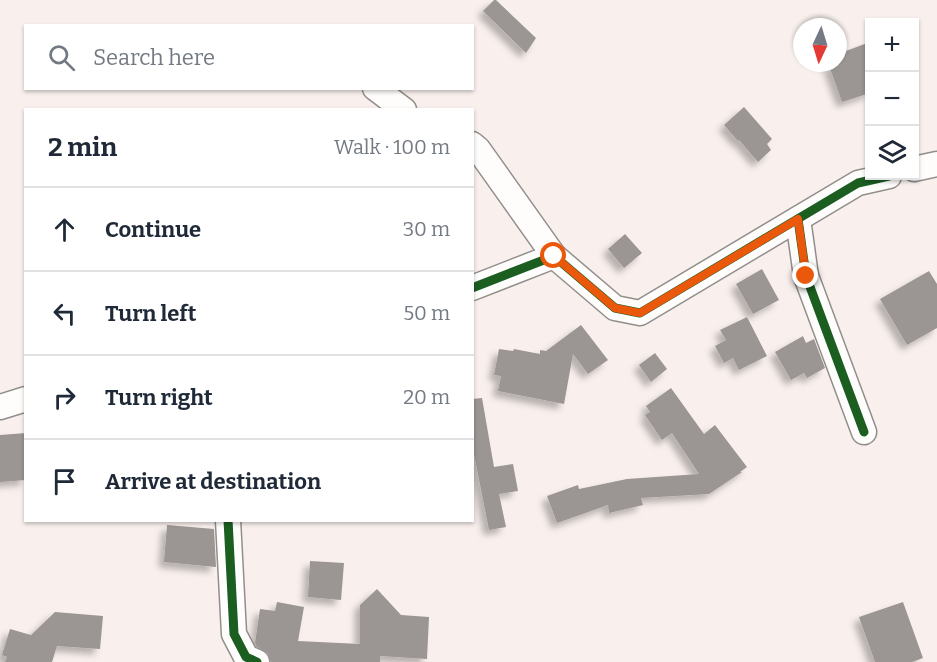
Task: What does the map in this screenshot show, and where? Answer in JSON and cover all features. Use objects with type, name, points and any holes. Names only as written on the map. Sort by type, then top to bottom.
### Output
[{"type":"street","points":[[378,90],[401,108]]},
{"type":"street","points":[[474,146],[554,256],[615,308],[640,313],[858,183],[871,180]]},
{"type":"street","points":[[919,168],[937,164]]},
{"type":"street","points":[[798,219],[806,276],[864,432]]},
{"type":"street","points":[[474,287],[554,256]]},
{"type":"street","points":[[0,407],[24,400]]},
{"type":"street","points":[[228,522],[234,634],[246,657],[257,662]]},
{"type":"building","points":[[494,0],[536,38],[526,53],[483,11]]},
{"type":"building","points":[[865,44],[865,95],[842,102],[831,72],[847,72],[847,51]]},
{"type":"building","points":[[744,107],[772,139],[767,144],[771,150],[758,162],[724,125]]},
{"type":"building","points":[[625,234],[642,253],[624,268],[608,249]]},
{"type":"building","points":[[762,269],[779,300],[753,314],[736,284]]},
{"type":"building","points":[[929,271],[937,284],[937,328],[907,345],[880,299]]},
{"type":"building","points":[[747,317],[767,356],[739,370],[733,358],[724,363],[715,346],[726,340],[720,330]]},
{"type":"building","points":[[581,325],[608,360],[588,374],[573,354],[564,404],[498,391],[501,376],[494,375],[499,349],[513,351],[514,349],[540,354],[540,350],[546,351]]},
{"type":"building","points":[[803,336],[806,343],[814,339],[825,368],[807,378],[804,373],[791,380],[775,352]]},
{"type":"building","points":[[655,353],[667,369],[651,382],[639,365]]},
{"type":"building","points":[[671,388],[704,434],[715,425],[747,467],[709,494],[641,498],[643,505],[609,513],[608,505],[557,523],[547,496],[578,485],[579,489],[627,479],[699,474],[672,433],[662,440],[645,415],[650,412],[646,406]]},
{"type":"building","points":[[482,398],[494,467],[513,464],[518,491],[499,494],[506,527],[489,530],[474,454],[474,399]]},
{"type":"building","points":[[24,433],[24,480],[0,482],[0,435]]},
{"type":"building","points":[[167,525],[214,529],[216,567],[164,562]]},
{"type":"building","points":[[310,561],[344,563],[341,600],[308,597]]},
{"type":"building","points":[[377,589],[401,615],[429,617],[427,659],[380,656],[380,662],[271,662],[268,653],[256,646],[260,609],[275,611],[277,602],[304,607],[298,641],[360,644],[360,605]]},
{"type":"building","points":[[903,602],[923,658],[912,662],[875,662],[859,617]]},
{"type":"building","points":[[55,612],[103,616],[100,649],[57,646],[52,662],[5,662],[7,657],[2,655],[10,629],[31,635]]},
{"type":"cycle path","points":[[474,287],[554,256],[615,308],[640,313],[858,183],[871,180]]},
{"type":"cycle path","points":[[798,219],[806,276],[864,432]]},
{"type":"cycle path","points":[[228,522],[234,634],[246,657],[257,662]]},
{"type":"route","points":[[554,256],[615,308],[640,313],[798,219],[806,276]]}]
